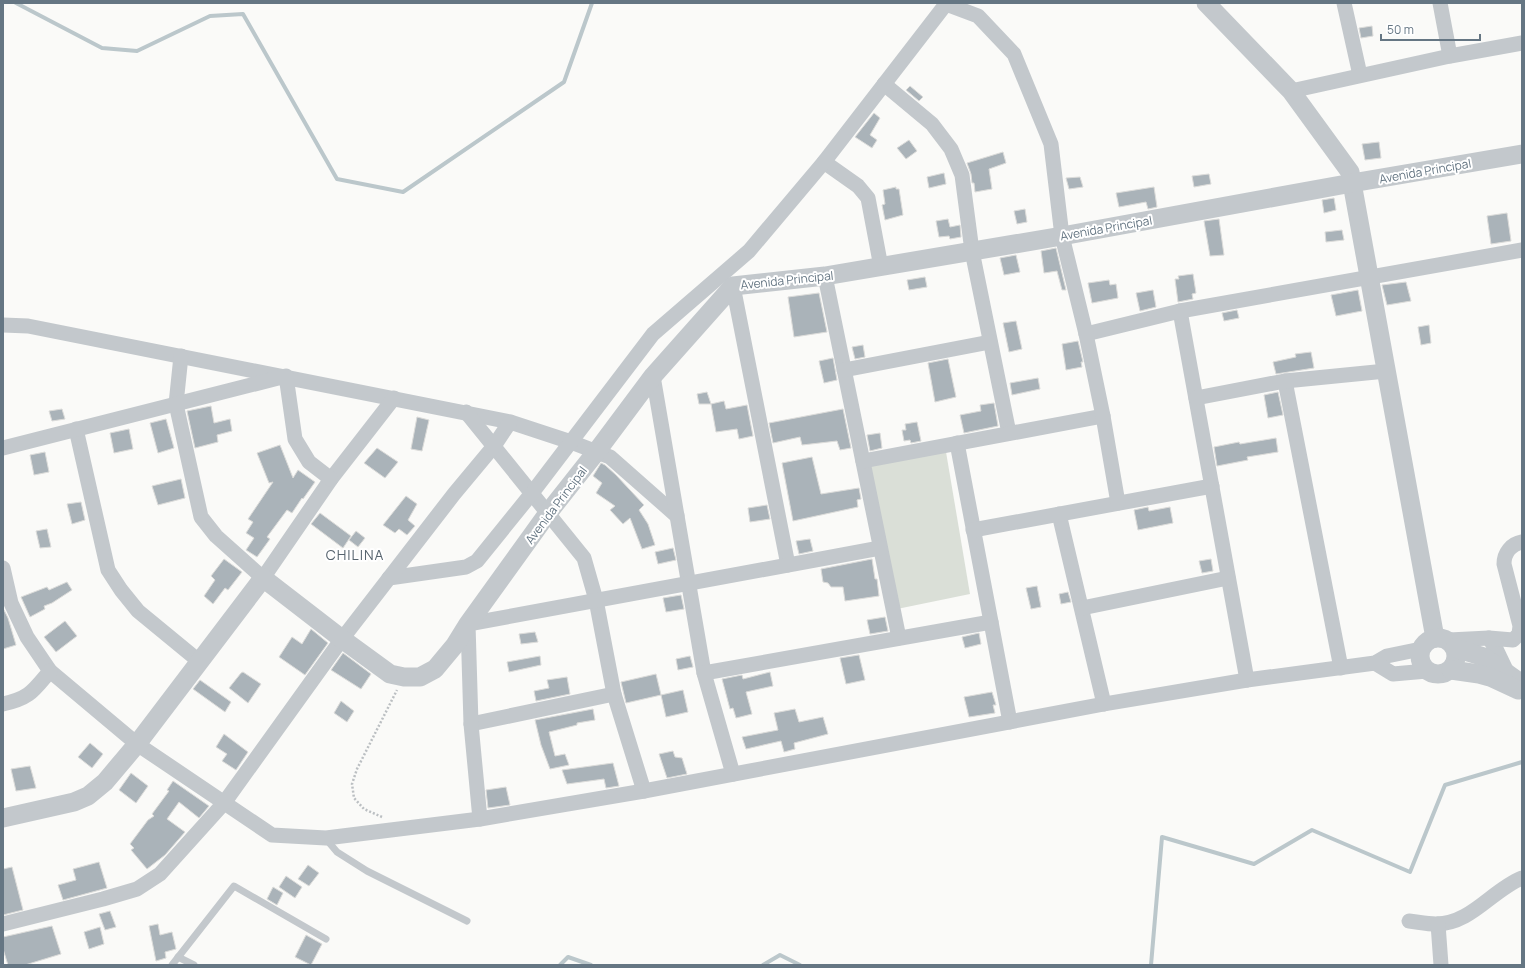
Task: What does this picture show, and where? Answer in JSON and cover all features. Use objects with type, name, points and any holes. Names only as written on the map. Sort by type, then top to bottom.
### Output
[{"type":"street","points":[[1206,3],[1291,91],[1350,172],[1386,371],[1440,644],[1457,656],[1451,670]]},
{"type":"street","points":[[1440,3],[1450,56]]},
{"type":"street","points":[[389,578],[466,567],[477,561],[532,493],[653,334],[749,251],[824,162],[946,4],[978,16],[1014,54],[1048,137],[1062,236],[1086,334],[1103,416],[1118,504]]},
{"type":"street","points":[[1343,4],[1360,75]]},
{"type":"street","points":[[1291,91],[1450,56],[1522,43]]},
{"type":"street","points":[[884,84],[932,124],[951,149],[962,175],[972,251],[1009,433]]},
{"type":"street","name":"Avenida Principal","points":[[264,578],[342,639],[390,674],[404,678],[420,677],[435,669],[455,645],[468,624],[548,514],[597,452],[652,376],[733,286],[825,276],[881,267],[1522,154]]},
{"type":"street","points":[[824,162],[858,186],[868,198],[881,267]]},
{"type":"street","points":[[1086,334],[1180,311],[1522,250]]},
{"type":"street","points":[[825,276],[899,638]]},
{"type":"street","points":[[733,286],[788,565]]},
{"type":"street","points":[[1180,311],[1248,680]]},
{"type":"street","points":[[3,325],[28,326],[286,376],[510,422],[571,442],[610,457],[677,516]]},
{"type":"street","points":[[844,370],[990,342]]},
{"type":"street","points":[[181,356],[176,404],[202,517],[216,536],[264,578]]},
{"type":"street","points":[[1196,398],[1285,381],[1386,371]]},
{"type":"street","points":[[3,448],[286,376]]},
{"type":"street","points":[[286,376],[295,439],[309,462],[332,479]]},
{"type":"street","points":[[652,376],[704,673],[733,774]]},
{"type":"street","points":[[1285,381],[1341,668]]},
{"type":"street","points":[[3,818],[74,802],[88,796],[105,782],[137,744],[264,578],[332,479],[394,398]]},
{"type":"street","points":[[466,412],[584,558],[596,600],[614,694],[644,791]]},
{"type":"street","points":[[862,461],[1103,416]]},
{"type":"street","points":[[3,924],[103,899],[136,889],[160,874],[224,803],[342,639],[454,494],[494,446],[510,422]]},
{"type":"street","points":[[76,429],[108,570],[121,590],[138,611],[200,662]]},
{"type":"street","points":[[957,443],[1010,722]]},
{"type":"street","points":[[973,530],[1212,486]]},
{"type":"street","points":[[1059,514],[1104,704]]},
{"type":"street","points":[[3,568],[10,602],[28,636],[50,671],[137,744],[272,835],[326,838],[480,818],[644,791],[1104,704],[1248,680],[1375,663],[1387,656],[1440,644],[1489,638],[1513,640],[1519,634],[1520,626],[1504,564],[1504,558],[1515,543],[1522,542]]},
{"type":"street","points":[[480,818],[471,724],[468,624],[880,548]]},
{"type":"street","points":[[1082,608],[1228,578]]},
{"type":"street","points":[[704,673],[990,622]]},
{"type":"street","points":[[1489,638],[1507,672]]},
{"type":"street","points":[[1427,671],[1420,661],[1440,644]]},
{"type":"street","points":[[1440,644],[1484,657],[1522,684]]},
{"type":"street","points":[[1375,663],[1393,674],[1427,671],[1439,674],[1451,670],[1485,676],[1522,691]]},
{"type":"street","points":[[3,704],[18,700],[31,693],[50,671]]},
{"type":"street","points":[[471,724],[614,694]]},
{"type":"street","points":[[1409,921],[1438,924],[1462,918],[1510,883],[1522,878]]},
{"type":"street","points":[[1438,924],[1441,965]]},
{"type":"lane","points":[[326,838],[337,852],[367,871],[467,921]]},
{"type":"lane","points":[[172,965],[234,886],[326,939]]},
{"type":"lane","points":[[178,957],[194,965]]},
{"type":"path","points":[[389,829],[386,819],[364,809],[354,798],[352,784],[357,769],[404,678]]},
{"type":"shaded area","points":[[945,446],[970,594],[897,609],[867,460]]},
{"type":"building","points":[[1372,26],[1373,36],[1361,38],[1359,28]]},
{"type":"building","points":[[910,86],[923,97],[919,101],[906,90]]},
{"type":"building","points":[[874,113],[880,118],[870,135],[877,140],[872,148],[855,137]]},
{"type":"building","points":[[909,140],[917,151],[906,159],[897,148]]},
{"type":"building","points":[[1379,142],[1381,158],[1365,160],[1362,144]]},
{"type":"building","points":[[1003,152],[1006,163],[989,169],[992,189],[975,192],[974,183],[972,183],[971,174],[967,163]]},
{"type":"building","points":[[944,173],[946,184],[929,188],[927,177]]},
{"type":"building","points":[[1209,174],[1211,184],[1194,187],[1192,176]]},
{"type":"building","points":[[1080,177],[1083,187],[1069,189],[1066,178]]},
{"type":"building","points":[[896,187],[896,189],[899,189],[903,215],[885,220],[882,205],[885,204],[883,190]]},
{"type":"building","points":[[1154,187],[1157,207],[1148,209],[1146,202],[1119,207],[1116,193]]},
{"type":"building","points":[[1334,198],[1336,210],[1324,213],[1322,200]]},
{"type":"building","points":[[1025,209],[1027,222],[1017,224],[1014,211]]},
{"type":"building","points":[[1507,213],[1511,241],[1491,244],[1487,216]]},
{"type":"building","points":[[948,219],[950,227],[960,225],[961,237],[950,239],[949,236],[939,237],[936,221]]},
{"type":"building","points":[[1219,219],[1224,255],[1210,256],[1204,221]]},
{"type":"building","points":[[1342,230],[1344,240],[1326,242],[1325,232]]},
{"type":"building","points":[[1056,248],[1066,290],[1062,290],[1057,271],[1044,273],[1041,251]]},
{"type":"building","points":[[1016,255],[1020,272],[1004,275],[1000,258]]},
{"type":"building","points":[[1193,274],[1196,293],[1192,294],[1193,299],[1178,302],[1175,279],[1179,279],[1178,276]]},
{"type":"building","points":[[925,277],[927,287],[909,290],[907,280]]},
{"type":"building","points":[[1109,280],[1110,285],[1116,284],[1118,298],[1092,303],[1088,283]]},
{"type":"building","points":[[1406,282],[1411,301],[1387,305],[1382,285]]},
{"type":"building","points":[[1153,290],[1156,307],[1140,311],[1136,293]]},
{"type":"building","points":[[1358,290],[1362,311],[1336,316],[1331,295]]},
{"type":"building","points":[[819,293],[827,332],[794,337],[788,297]]},
{"type":"building","points":[[1237,310],[1239,318],[1224,321],[1222,313]]},
{"type":"building","points":[[1016,321],[1022,349],[1009,352],[1003,323]]},
{"type":"building","points":[[1429,325],[1431,343],[1421,345],[1418,327]]},
{"type":"building","points":[[1078,341],[1083,362],[1081,362],[1082,367],[1066,370],[1062,344]]},
{"type":"building","points":[[863,345],[865,357],[855,359],[852,347]]},
{"type":"building","points":[[1311,352],[1314,368],[1276,374],[1273,362],[1296,357],[1295,354]]},
{"type":"building","points":[[833,358],[837,380],[824,383],[819,361]]},
{"type":"building","points":[[948,359],[956,397],[935,402],[928,363]]},
{"type":"building","points":[[1038,378],[1040,389],[1012,395],[1010,383]]},
{"type":"building","points":[[707,392],[711,404],[699,404],[697,394]]},
{"type":"building","points":[[1278,392],[1283,415],[1268,418],[1264,395]]},
{"type":"building","points":[[724,401],[726,409],[747,405],[753,436],[739,439],[737,429],[716,432],[711,404]]},
{"type":"building","points":[[994,403],[998,426],[964,433],[960,415],[981,411],[980,405]]},
{"type":"building","points":[[211,406],[214,423],[230,419],[232,431],[217,435],[218,442],[195,448],[187,411]]},
{"type":"building","points":[[62,409],[65,419],[52,421],[49,411]]},
{"type":"building","points":[[843,409],[851,448],[840,450],[837,441],[802,445],[800,437],[773,443],[769,423]]},
{"type":"building","points":[[417,417],[429,420],[422,451],[411,449]]},
{"type":"building","points":[[166,419],[174,448],[158,453],[150,423]]},
{"type":"building","points":[[917,422],[921,441],[911,443],[910,440],[904,441],[902,430],[906,430],[905,424]]},
{"type":"building","points":[[129,429],[133,449],[114,453],[110,433]]},
{"type":"building","points":[[880,433],[882,448],[870,451],[867,435]]},
{"type":"building","points":[[1276,438],[1278,452],[1247,457],[1248,460],[1217,466],[1214,447],[1239,442],[1240,444]]},
{"type":"building","points":[[280,445],[293,478],[298,470],[315,482],[292,513],[287,510],[267,537],[270,539],[257,557],[246,550],[254,538],[246,533],[253,522],[248,519],[273,482],[269,483],[257,453]]},
{"type":"building","points":[[377,448],[398,462],[385,478],[364,463]]},
{"type":"building","points":[[45,452],[49,472],[34,475],[30,455]]},
{"type":"building","points":[[812,457],[821,494],[859,488],[861,499],[857,500],[858,507],[793,521],[782,463]]},
{"type":"building","points":[[601,463],[616,475],[644,505],[639,510],[648,524],[655,545],[642,549],[630,518],[623,524],[610,510],[615,506],[596,493],[602,483],[593,476]]},
{"type":"building","points":[[181,479],[185,498],[158,505],[152,486]]},
{"type":"building","points":[[406,496],[417,504],[408,520],[415,526],[407,535],[399,529],[395,533],[383,525]]},
{"type":"building","points":[[81,502],[85,520],[72,524],[67,504]]},
{"type":"building","points":[[767,505],[770,519],[750,522],[748,508]]},
{"type":"building","points":[[1148,507],[1149,511],[1170,507],[1173,523],[1138,530],[1134,510]]},
{"type":"building","points":[[320,513],[351,536],[343,548],[311,524]]},
{"type":"building","points":[[47,529],[51,547],[40,548],[36,531]]},
{"type":"building","points":[[356,531],[365,538],[358,547],[349,540]]},
{"type":"building","points":[[810,539],[813,551],[799,554],[796,541]]},
{"type":"building","points":[[673,548],[676,560],[658,564],[655,552]]},
{"type":"building","points":[[224,559],[242,572],[228,590],[225,588],[213,604],[204,596],[215,580],[211,576]]},
{"type":"building","points":[[872,559],[879,596],[845,601],[843,587],[831,587],[828,583],[823,582],[821,569]]},
{"type":"building","points":[[1211,559],[1213,571],[1202,573],[1199,561]]},
{"type":"building","points":[[67,582],[72,590],[52,603],[44,606],[45,609],[30,617],[21,597],[47,587],[49,590]]},
{"type":"building","points":[[1037,586],[1041,607],[1031,609],[1026,588]]},
{"type":"building","points":[[1068,592],[1071,602],[1061,604],[1059,594]]},
{"type":"building","points":[[681,595],[684,609],[666,612],[663,598]]},
{"type":"building","points":[[3,610],[8,618],[16,645],[3,649]]},
{"type":"building","points":[[885,617],[888,631],[870,634],[867,620]]},
{"type":"building","points":[[65,621],[77,636],[56,652],[44,637]]},
{"type":"building","points":[[311,629],[328,643],[305,675],[279,657],[292,637],[302,644]]},
{"type":"building","points":[[535,632],[538,642],[521,644],[519,634]]},
{"type":"building","points":[[979,633],[981,644],[965,648],[962,637]]},
{"type":"building","points":[[343,653],[371,674],[361,689],[331,670]]},
{"type":"building","points":[[859,655],[865,680],[846,684],[840,658]]},
{"type":"building","points":[[540,656],[541,665],[509,672],[507,662]]},
{"type":"building","points":[[690,656],[693,667],[678,670],[676,659]]},
{"type":"building","points":[[243,672],[261,684],[248,703],[229,688]]},
{"type":"building","points":[[770,672],[773,686],[746,692],[752,714],[736,718],[733,708],[730,709],[722,679],[742,675],[743,679]]},
{"type":"building","points":[[656,674],[661,695],[626,703],[621,682]]},
{"type":"building","points":[[567,677],[570,694],[536,701],[534,691],[549,688],[547,680]]},
{"type":"building","points":[[200,680],[231,702],[225,712],[193,689]]},
{"type":"building","points":[[683,690],[688,712],[666,717],[661,695]]},
{"type":"building","points":[[992,692],[996,705],[993,705],[995,713],[969,717],[964,697]]},
{"type":"building","points":[[341,701],[354,711],[347,722],[334,713]]},
{"type":"building","points":[[593,709],[595,720],[577,723],[577,725],[549,732],[555,756],[565,754],[569,765],[550,769],[541,745],[535,720]]},
{"type":"building","points":[[795,709],[799,722],[823,717],[828,734],[794,743],[795,749],[784,752],[781,741],[746,749],[742,737],[778,730],[774,713]]},
{"type":"building","points":[[224,734],[248,752],[236,770],[222,761],[227,754],[216,747]]},
{"type":"building","points":[[90,743],[103,754],[92,768],[78,757]]},
{"type":"building","points":[[673,751],[675,757],[682,758],[687,774],[667,778],[659,754]]},
{"type":"building","points":[[613,763],[619,786],[606,788],[604,779],[567,784],[562,770]]},
{"type":"building","points":[[30,766],[36,788],[16,791],[11,769]]},
{"type":"building","points":[[131,773],[148,786],[136,803],[119,790]]},
{"type":"building","points":[[173,781],[209,806],[199,818],[179,802],[167,819],[185,832],[165,855],[147,869],[131,850],[134,848],[130,844],[148,820],[154,816],[152,814],[169,791],[167,790]]},
{"type":"building","points":[[506,787],[510,805],[488,808],[486,790]]},
{"type":"building","points":[[99,862],[107,888],[63,900],[58,885],[76,880],[73,869]]},
{"type":"building","points":[[308,865],[319,873],[309,886],[298,879]]},
{"type":"building","points":[[12,867],[23,910],[3,915],[3,869]]},
{"type":"building","points":[[286,876],[302,887],[295,898],[279,887]]},
{"type":"building","points":[[273,887],[283,893],[277,905],[267,899]]},
{"type":"building","points":[[110,911],[116,927],[105,930],[99,914]]},
{"type":"building","points":[[158,924],[160,935],[172,932],[176,949],[165,952],[166,958],[156,961],[149,926]]},
{"type":"building","points":[[52,926],[61,954],[25,965],[8,965],[3,949],[3,937]]},
{"type":"building","points":[[100,927],[104,944],[89,949],[84,932]]},
{"type":"building","points":[[306,935],[322,944],[311,965],[295,957]]},
{"type":"waterway","points":[[16,3],[102,48],[137,51],[210,16],[243,14],[337,179],[403,192],[564,82],[592,3]]},
{"type":"waterway","points":[[1151,965],[1162,837],[1254,864],[1312,830],[1410,872],[1445,785],[1522,762]]},
{"type":"waterway","points":[[763,965],[780,955],[800,965]]},
{"type":"waterway","points":[[560,965],[568,957],[591,965]]},
{"type":"district","name":"CHILINA","points":[[355,554]]}]
